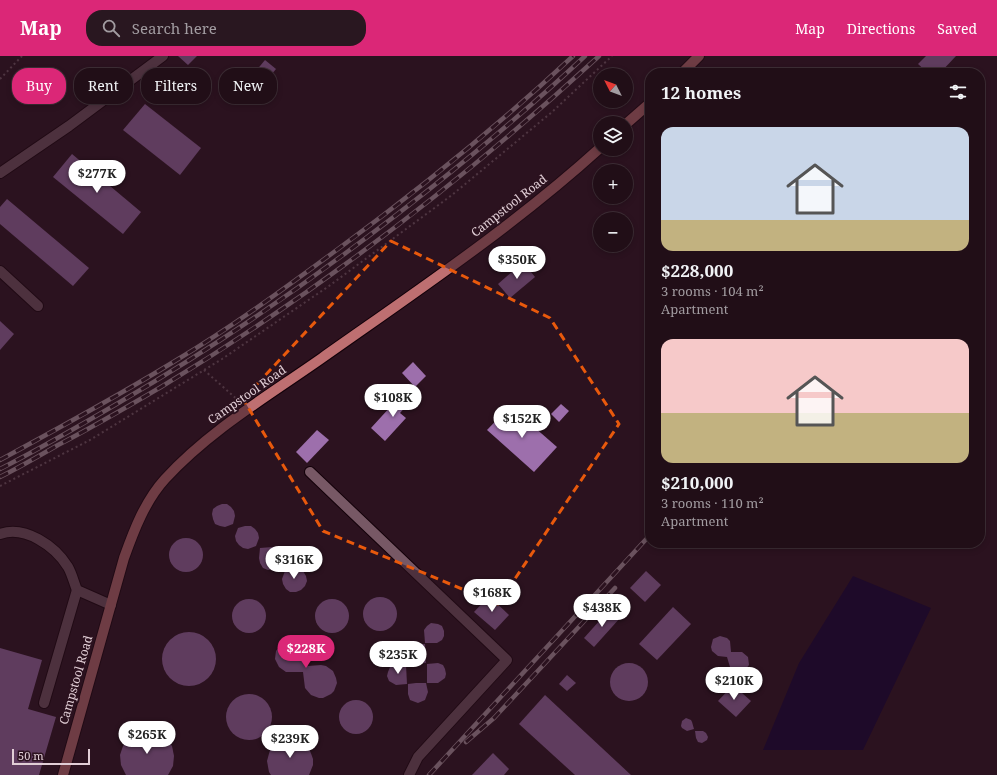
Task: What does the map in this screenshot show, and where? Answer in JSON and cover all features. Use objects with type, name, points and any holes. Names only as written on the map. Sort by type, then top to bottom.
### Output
[{"type":"main road","points":[[687,68],[699,56]]},
{"type":"main road","points":[[633,118],[645,107]]},
{"type":"main road","name":"Campstool Road","points":[[63,775],[124,558],[136,526],[147,505],[164,480],[206,439],[454,265],[533,206],[593,154]]},
{"type":"street","points":[[0,173],[69,126],[163,56]]},
{"type":"street","points":[[0,271],[38,306]]},
{"type":"street","points":[[310,472],[507,660],[418,757],[409,775]]},
{"type":"street","points":[[0,534],[8,531],[35,537],[56,552],[68,567],[78,590],[44,703]]},
{"type":"street","points":[[78,590],[111,605]]},
{"type":"path","points":[[0,79],[22,56]]},
{"type":"path","points":[[0,486],[90,440],[222,359],[329,286],[452,194],[552,112],[612,56]]},
{"type":"path","points":[[204,370],[248,409]]},
{"type":"highlighted area","points":[[391,241],[550,318],[619,424],[498,604],[323,531],[243,399]]},
{"type":"shaded area","points":[[853,576],[931,608],[863,750],[763,750],[799,663]]},
{"type":"building","points":[[178,56],[197,56],[188,65]]},
{"type":"building","points":[[926,56],[956,56],[945,68],[922,68],[918,64]]},
{"type":"building","points":[[265,60],[275,68],[258,68]]},
{"type":"building","points":[[145,104],[201,148],[180,175],[123,130]]},
{"type":"building","points":[[72,154],[141,212],[123,234],[53,177]]},
{"type":"building","points":[[7,199],[89,268],[73,286],[0,224],[0,207]]},
{"type":"building","points":[[523,262],[535,277],[510,298],[498,284]]},
{"type":"building","points":[[0,321],[14,334],[0,350]]},
{"type":"building","points":[[413,362],[426,376],[415,387],[402,373]]},
{"type":"building","points":[[410,389],[416,395],[400,413],[406,418],[385,441],[371,428],[392,405],[394,408]]},
{"type":"building","points":[[561,404],[569,411],[559,422],[551,414]]},
{"type":"building","points":[[510,406],[557,447],[534,472],[487,430]]},
{"type":"building","points":[[317,430],[329,440],[307,463],[296,452]]},
{"type":"building","points":[[222,504],[227,504],[231,507],[235,516],[233,524],[225,527],[215,524],[212,514],[213,509]]},
{"type":"building","points":[[251,526],[255,529],[259,538],[256,546],[248,549],[239,545],[235,536],[238,528]]},
{"type":"building","points":[[183,538],[189,538],[193,539],[200,545],[203,555],[202,562],[196,569],[189,572],[183,572],[179,571],[172,565],[169,558],[169,552],[170,548],[176,541]]},
{"type":"building","points":[[273,547],[278,549],[281,553],[281,568],[268,570],[263,568],[260,563],[260,548]]},
{"type":"building","points":[[298,568],[303,571],[307,581],[301,590],[290,592],[286,589],[282,579],[285,571]]},
{"type":"building","points":[[646,571],[661,585],[645,602],[630,588]]},
{"type":"building","points":[[489,596],[509,615],[495,630],[474,612]]},
{"type":"building","points":[[377,597],[383,597],[387,598],[394,604],[397,614],[396,621],[390,628],[383,631],[377,631],[373,630],[366,624],[363,617],[363,611],[364,607],[370,600]]},
{"type":"building","points":[[246,599],[252,599],[256,600],[263,606],[266,616],[265,623],[259,630],[252,633],[246,633],[242,632],[235,626],[232,619],[232,613],[233,609],[239,602]]},
{"type":"building","points":[[329,599],[335,599],[339,600],[346,606],[349,616],[348,623],[342,630],[335,633],[329,633],[325,632],[318,626],[315,619],[315,613],[316,609],[322,602]]},
{"type":"building","points":[[673,607],[691,624],[657,660],[639,644]]},
{"type":"building","points":[[610,609],[620,618],[594,647],[584,638]]},
{"type":"building","points":[[431,623],[442,626],[444,636],[442,640],[437,643],[425,643],[424,630]]},
{"type":"building","points":[[189,632],[199,634],[208,640],[214,649],[216,659],[214,669],[208,678],[199,684],[189,686],[179,684],[170,678],[164,669],[162,659],[164,649],[170,640],[179,634]]},
{"type":"building","points":[[720,636],[727,638],[730,641],[731,652],[742,652],[748,657],[749,665],[744,671],[736,672],[730,667],[727,657],[718,656],[712,651],[711,647],[713,639]]},
{"type":"building","points":[[289,640],[297,641],[304,645],[308,653],[308,666],[326,666],[333,671],[337,683],[331,694],[323,698],[311,695],[305,688],[303,672],[286,672],[279,667],[275,659],[276,651],[281,644]]},
{"type":"building","points":[[425,644],[426,663],[408,664],[406,656],[408,648],[413,645]]},
{"type":"building","points":[[0,648],[42,660],[28,709],[56,717],[39,775],[0,775]]},
{"type":"building","points":[[438,663],[443,665],[445,669],[445,678],[438,683],[427,683],[427,664]]},
{"type":"building","points":[[625,663],[633,663],[643,668],[647,675],[647,689],[643,696],[633,701],[625,701],[615,696],[613,693],[610,686],[610,678],[615,668],[618,666]]},
{"type":"building","points":[[394,665],[406,665],[407,684],[396,685],[389,681],[387,676],[388,672],[390,667]]},
{"type":"building","points":[[567,675],[576,683],[567,691],[559,684]]},
{"type":"building","points":[[426,683],[428,692],[425,700],[418,703],[410,700],[408,694],[408,684]]},
{"type":"building","points":[[733,685],[751,701],[736,717],[718,701]]},
{"type":"building","points":[[254,694],[258,695],[268,704],[271,708],[271,726],[262,736],[254,740],[244,740],[236,736],[227,726],[226,712],[230,704],[240,695]]},
{"type":"building","points":[[545,695],[631,775],[575,775],[519,724]]},
{"type":"building","points":[[353,700],[359,700],[363,701],[370,707],[373,717],[372,724],[366,731],[359,734],[353,734],[349,733],[342,727],[339,720],[339,714],[340,710],[346,703]]},
{"type":"building","points":[[686,718],[691,720],[694,729],[687,731],[682,728],[682,721]]},
{"type":"building","points":[[148,731],[157,733],[166,738],[172,746],[174,756],[173,766],[168,775],[126,775],[121,765],[120,755],[123,746],[129,738],[138,732]]},
{"type":"building","points":[[695,731],[703,731],[706,733],[708,737],[707,740],[702,743],[698,742]]},
{"type":"building","points":[[289,738],[301,741],[309,748],[313,759],[313,765],[309,775],[271,775],[269,772],[267,761],[270,750],[275,743]]},
{"type":"building","points":[[493,753],[509,769],[504,775],[472,775]]},
{"type":"railway","points":[[0,460],[154,374],[217,335],[258,307],[429,180],[488,132],[573,56]]},
{"type":"railway","points":[[0,469],[31,453],[149,385],[233,332],[316,275],[436,184],[527,109],[585,56]]},
{"type":"railway","points":[[0,477],[161,387],[277,313],[388,232],[496,147],[599,56]]},
{"type":"railway","points":[[429,775],[645,540]]},
{"type":"railway","points":[[466,742],[494,718],[615,588]]}]
